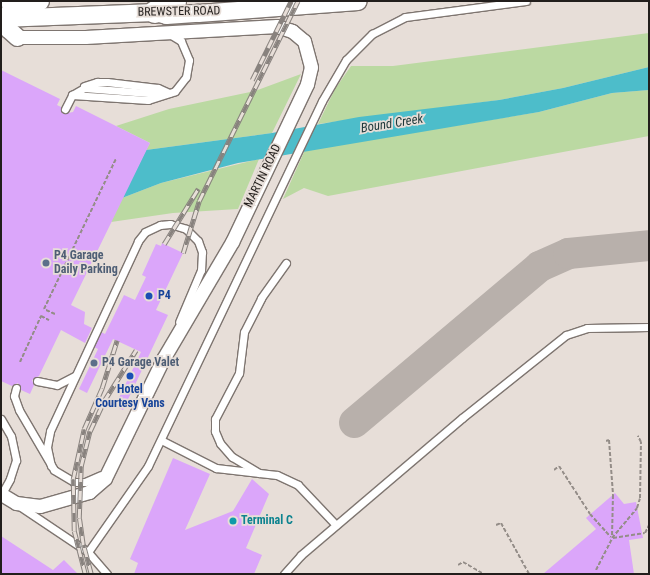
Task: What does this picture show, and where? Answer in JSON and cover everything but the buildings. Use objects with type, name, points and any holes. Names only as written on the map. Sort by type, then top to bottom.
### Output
[{"type":"highway","points":[[154,12],[175,1]]},
{"type":"street","points":[[9,36],[3,13],[21,2],[40,1]]},
{"type":"street","name":"BREWSTER ROAD","points":[[3,13],[154,12],[166,15],[358,1]]},
{"type":"street","name":"MARTIN ROAD","points":[[9,36],[165,33],[181,30],[283,27],[304,41],[311,67],[307,84],[224,257],[155,375],[113,463],[102,482],[89,492],[40,506],[16,503]]},
{"type":"street","points":[[1,494],[16,503]]},
{"type":"lane","points":[[88,552],[142,476],[161,440],[322,101],[341,67],[364,40],[401,19],[426,13],[526,1]]},
{"type":"lane","points":[[72,95],[148,100],[169,93],[183,82],[189,60],[181,41],[165,33]]},
{"type":"lane","points":[[65,109],[72,95],[88,84],[107,82],[158,88],[169,93]]},
{"type":"lane","points":[[51,466],[47,452],[48,436],[138,241],[150,229],[165,224],[182,227],[194,237],[200,246],[202,264],[155,375]]},
{"type":"lane","points":[[259,473],[232,457],[220,443],[215,431],[215,419],[239,373],[244,332],[262,298],[286,263]]},
{"type":"lane","points":[[284,574],[300,556],[462,418],[566,335],[588,328],[649,327]]},
{"type":"lane","points":[[37,381],[57,385],[77,373]]},
{"type":"lane","points":[[16,388],[14,396],[19,410],[51,466],[60,476],[80,483],[95,479],[113,463]]},
{"type":"lane","points":[[1,419],[11,436],[16,460],[1,494]]},
{"type":"lane","points":[[161,440],[216,468],[277,475],[298,485],[336,525]]},
{"type":"lane","points":[[16,503],[88,552],[107,574]]},
{"type":"path","points":[[55,314],[44,310],[116,159]]},
{"type":"path","points":[[20,362],[41,316],[49,320]]},
{"type":"path","points":[[596,570],[612,538],[637,508],[640,498],[642,442],[638,436]]},
{"type":"path","points":[[606,441],[609,440],[613,495],[612,538]]},
{"type":"path","points":[[554,470],[559,466],[590,514],[612,538]]},
{"type":"path","points":[[496,525],[501,523],[529,574]]},
{"type":"path","points":[[612,538],[642,534],[649,525]]},
{"type":"path","points":[[458,565],[463,562],[484,574]]},
{"type":"green space","points":[[649,33],[649,67],[563,88],[499,100],[318,124],[335,89],[351,66],[393,66]]},
{"type":"green space","points":[[301,74],[272,133],[146,150],[150,143],[116,126],[169,109],[255,91]]},
{"type":"green space","points":[[649,90],[649,136],[328,196],[304,188],[283,199],[305,150],[539,112],[612,93]]},
{"type":"green space","points":[[259,159],[238,209],[173,213],[111,222],[122,198],[161,183]]},
{"type":"water","name":"Bound Creek","points":[[649,67],[649,90],[612,93],[539,112],[238,163],[161,183],[122,198],[146,150],[272,133],[359,117],[499,100],[563,88]]},
{"type":"taxiway","points":[[354,422],[539,266],[568,253],[649,245]]},
{"type":"railway","points":[[252,80],[291,1]]},
{"type":"railway","points":[[183,253],[199,201],[298,1]]},
{"type":"railway","points":[[164,244],[198,189]]},
{"type":"railway","points":[[85,574],[74,531],[73,479],[84,429],[102,388],[117,340]]},
{"type":"railway","points":[[91,574],[83,545],[79,518],[81,466],[90,431],[104,401],[136,350]]},
{"type":"place","name":"P4 Garage Daily Parking","points":[[46,263]]},
{"type":"place","name":"P4","points":[[149,296]]},
{"type":"place","name":"P4 Garage Valet","points":[[94,363]]},
{"type":"place","name":"Hotel Courtesy Vans","points":[[130,376]]},
{"type":"place","name":"Terminal C","points":[[233,521]]}]
